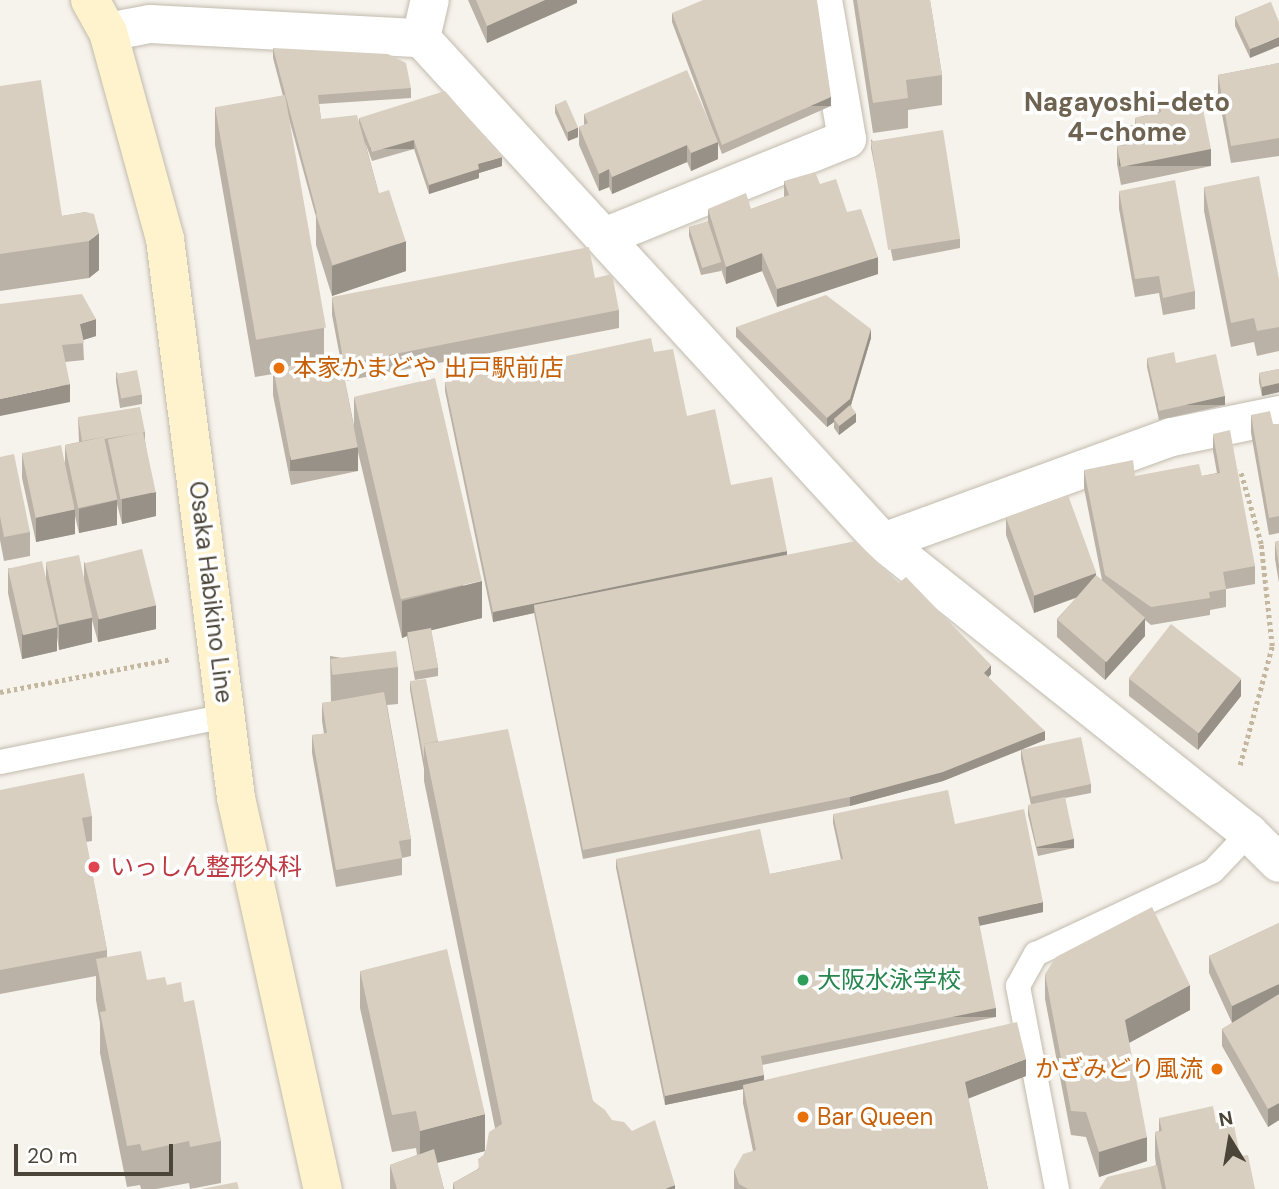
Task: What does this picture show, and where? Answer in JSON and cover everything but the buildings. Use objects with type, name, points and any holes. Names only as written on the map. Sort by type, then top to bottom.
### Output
[{"type":"main road","name":"Osaka Habikino Line","points":[[99,16],[165,239],[236,798],[323,1189]]},
{"type":"street","points":[[421,38],[430,0]]},
{"type":"street","points":[[604,237],[847,139],[823,0]]},
{"type":"street","points":[[99,16],[163,24],[421,38],[883,542],[1238,824],[1279,863]]},
{"type":"street","points":[[883,542],[1172,437],[1279,415]]},
{"type":"lane","points":[[0,762],[227,716]]},
{"type":"lane","points":[[1057,1189],[1018,986],[1036,954],[1213,871],[1238,824]]},
{"type":"path","points":[[1228,425],[1261,544],[1272,646],[1238,824]]},
{"type":"path","points":[[0,692],[218,650]]},
{"type":"place","name":"本家かまどや 出戸駅前店","points":[[279,368]]},
{"type":"place","name":"いっしん整形外科","points":[[94,867]]},
{"type":"place","name":"大阪水泳学校","points":[[803,980]]},
{"type":"place","name":"かざみどり風流","points":[[1217,1069]]},
{"type":"place","name":"Bar Queen","points":[[803,1117]]},
{"type":"district","name":"Nagayoshi-deto 4-chome","points":[[1127,118]]}]
